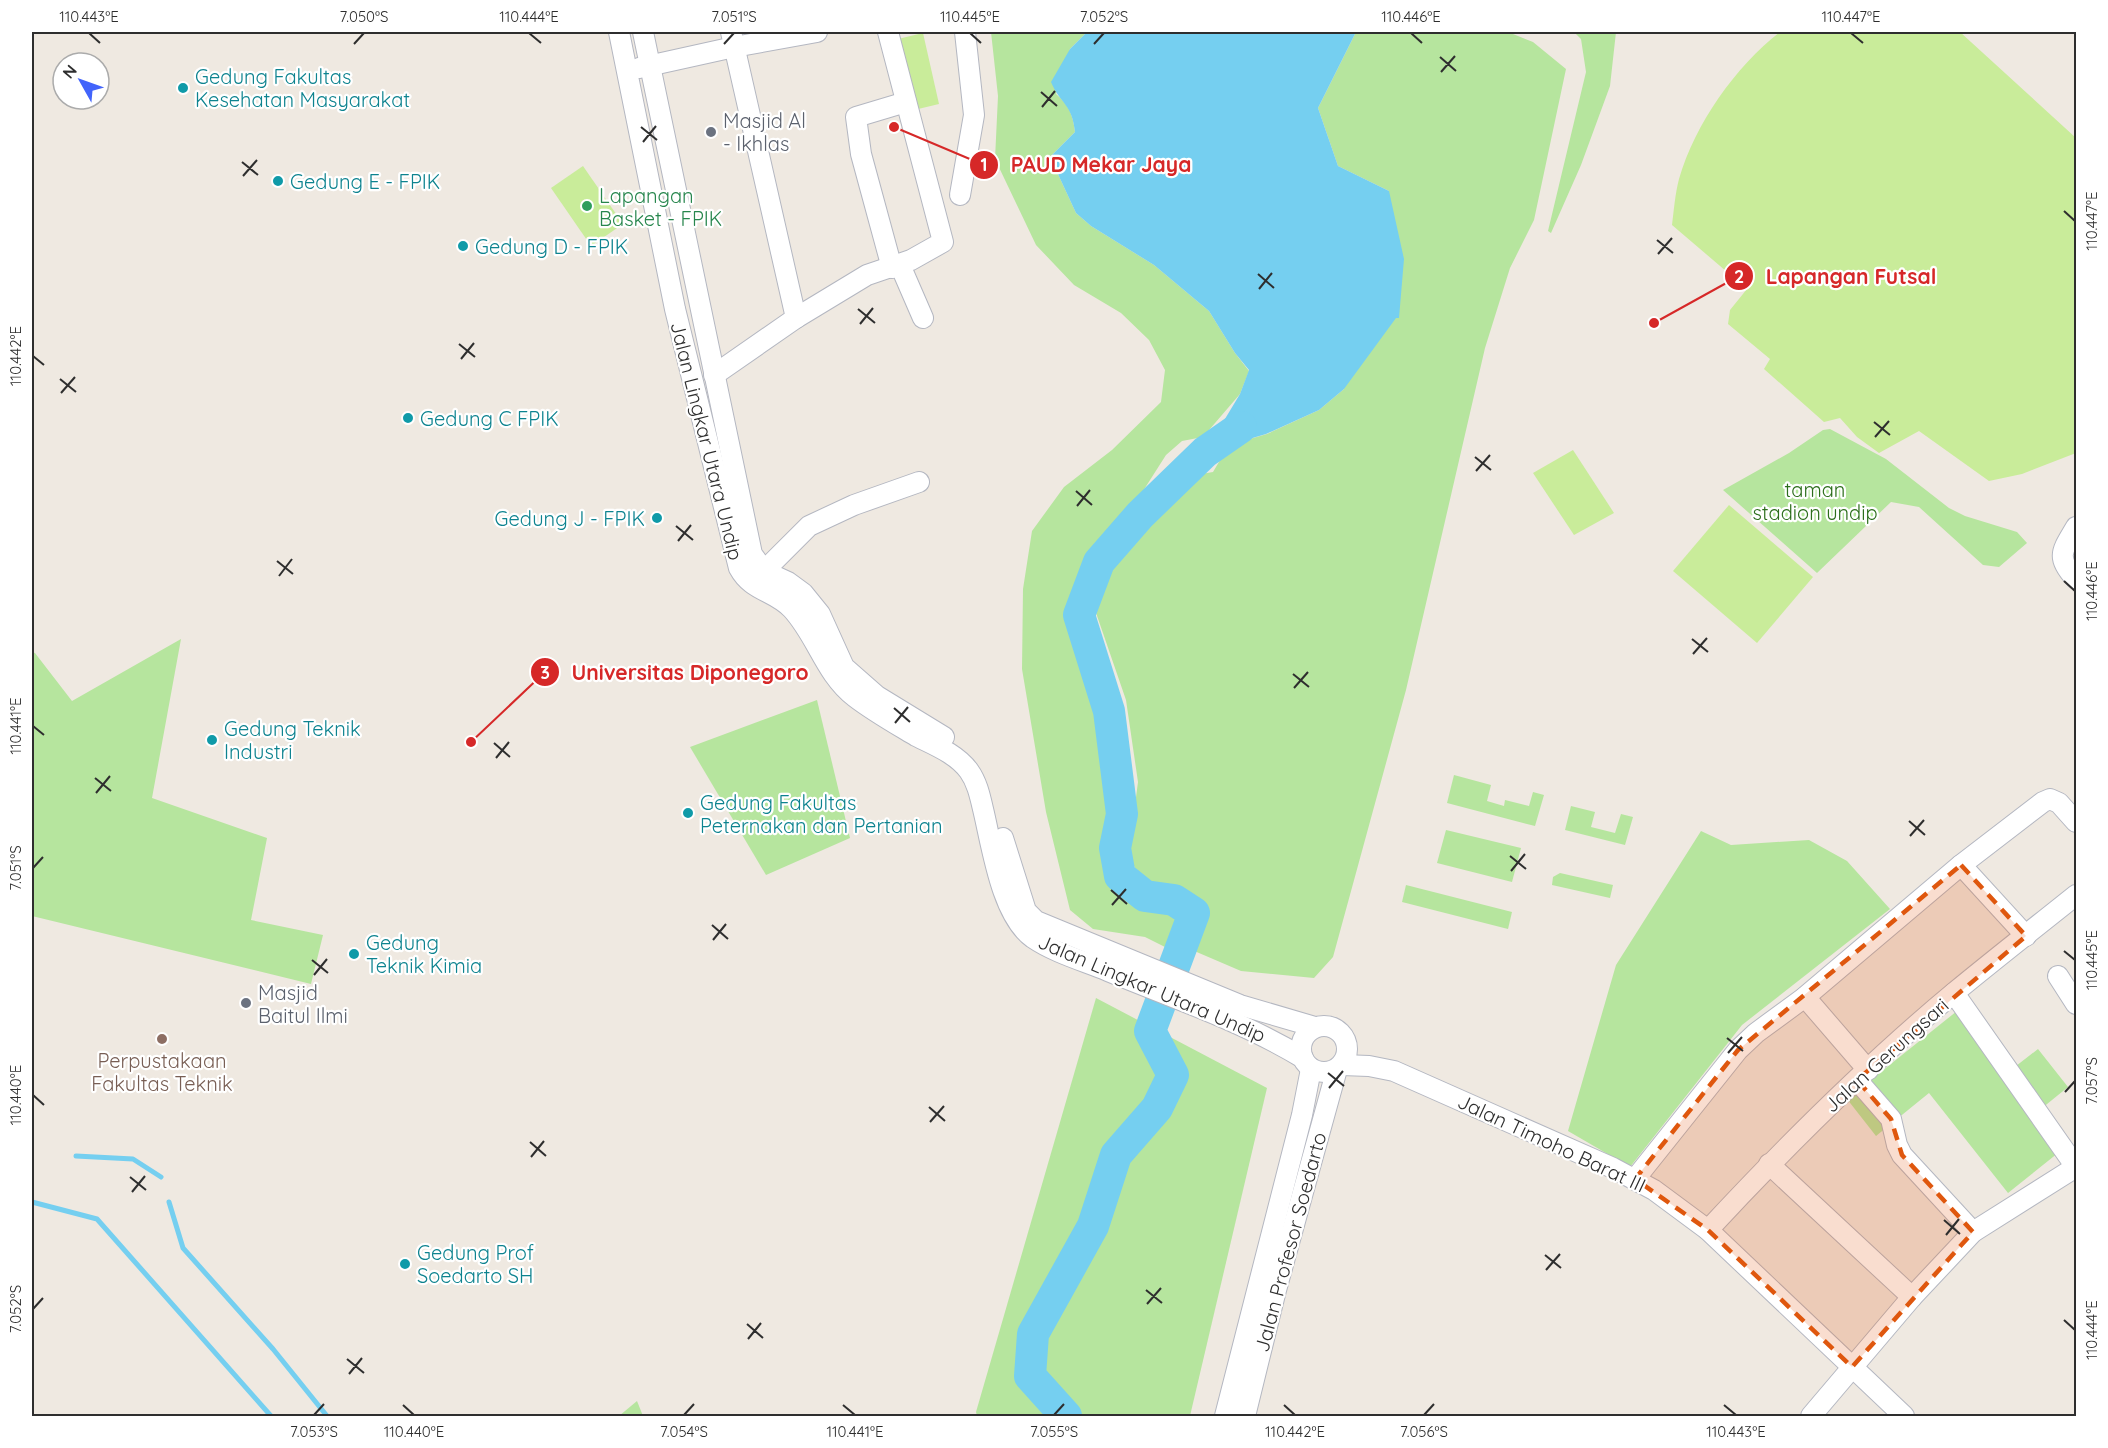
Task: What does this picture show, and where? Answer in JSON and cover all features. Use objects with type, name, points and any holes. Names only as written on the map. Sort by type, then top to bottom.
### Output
[{"type":"street","name":"Jalan Lingkar Utara Undip","points":[[619,32],[675,309],[739,568],[757,578],[791,608],[838,670],[961,747],[977,760],[985,777],[1026,911],[1046,935],[1269,1038],[1307,1064]]},
{"type":"street","name":"Jalan Lingkar Utara Undip","points":[[643,32],[757,578]]},
{"type":"street","points":[[627,71],[651,66],[732,39],[817,32]]},
{"type":"street","points":[[714,375],[796,318],[867,275],[896,267],[943,242],[888,32]]},
{"type":"street","points":[[960,195],[974,116],[965,32]]},
{"type":"street","points":[[732,39],[796,318]]},
{"type":"street","points":[[906,102],[856,117],[861,154],[896,267],[923,318]]},
{"type":"street","points":[[757,578],[809,526],[854,505],[919,482]]},
{"type":"street","points":[[2076,527],[2062,550],[2062,559],[2076,579]]},
{"type":"street","points":[[1635,1179],[1738,1050],[1961,866],[2043,802],[2050,799],[2060,803],[2076,822]]},
{"type":"street","points":[[1961,866],[2025,936]]},
{"type":"street","name":"Jalan Gerungsari","points":[[1708,1230],[1769,1164],[1863,1075],[1954,993],[2076,895]]},
{"type":"street","name":"Jalan Lingkar Utara Undip","points":[[1075,947],[1240,1005],[1315,1027]]},
{"type":"street","points":[[2058,976],[2076,1004]]},
{"type":"street","points":[[1811,1416],[1912,1297],[1973,1232],[2076,1167],[1954,993]]},
{"type":"street","points":[[1805,997],[1863,1075],[1891,1119],[1897,1145],[1902,1155],[1973,1232]]},
{"type":"street","points":[[1323,1025],[1337,1029],[1344,1037],[1342,1060],[1328,1072],[1320,1072],[1307,1064],[1301,1049],[1302,1040],[1307,1032],[1315,1027],[1323,1025]]},
{"type":"street","name":"Jalan Timoho Barat III","points":[[1342,1060],[1394,1071],[1602,1163],[1654,1190],[1708,1230],[1904,1416]]},
{"type":"street","name":"Jalan Profesor Soedarto","points":[[1245,1416],[1276,1290],[1342,1060]]},
{"type":"street","name":"Jalan Profesor Soedarto","points":[[1225,1416],[1302,1115],[1307,1064]]},
{"type":"street","points":[[1769,1164],[1912,1297]]},
{"type":"highlighted area","points":[[1961,865],[2026,936],[1857,1080],[1891,1119],[1902,1155],[1973,1232],[1852,1367],[1708,1230],[1635,1179],[1738,1050]]},
{"type":"green space","points":[[991,32],[1087,32],[1070,49],[1056,94],[1070,111],[1075,132],[1050,157],[1076,213],[1091,226],[1154,265],[1209,311],[1249,371],[1240,394],[1203,437],[1182,441],[1166,455],[1136,502],[1091,561],[1066,616],[1100,709],[1110,810],[1106,845],[1113,877],[1151,907],[1180,914],[1171,950],[1145,937],[1093,929],[1070,910],[1046,812],[1022,669],[1023,589],[1032,531],[1064,487],[1112,450],[1161,402],[1165,370],[1149,340],[1121,313],[1074,285],[1036,245],[995,159],[998,96]]},
{"type":"green space","points":[[1356,32],[1508,32],[1533,42],[1566,69],[1534,220],[1510,268],[1485,348],[1406,690],[1333,957],[1314,978],[1241,971],[1192,950],[1205,909],[1175,890],[1146,885],[1125,852],[1133,820],[1138,782],[1126,700],[1094,607],[1101,580],[1114,558],[1150,516],[1195,475],[1213,472],[1229,445],[1267,434],[1319,410],[1344,389],[1389,191],[1338,166],[1318,108]]},
{"type":"green space","points":[[1574,32],[1616,32],[1610,86],[1581,165],[1551,233],[1548,231],[1586,72],[1581,39]]},
{"type":"green space","points":[[1780,32],[1941,32],[1945,34],[1960,32],[2076,138],[2076,453],[2022,474],[1989,481],[1919,431],[1879,453],[1857,437],[1840,418],[1824,422],[1764,369],[1770,359],[1728,324],[1730,310],[1747,289],[1672,225],[1676,190],[1695,138],[1719,98],[1747,62]]},
{"type":"green space","points":[[923,33],[939,104],[914,110],[898,39]]},
{"type":"green space","name":"Lapangan Basket - FPIK","points":[[583,166],[623,224],[591,246],[551,188]]},
{"type":"green space","name":"taman stadion undip","points":[[1830,429],[1886,459],[1949,508],[1965,516],[2017,532],[2027,543],[1999,567],[1983,565],[1919,507],[1891,502],[1817,573],[1723,490],[1789,453],[1823,430]]},
{"type":"green space","points":[[1573,450],[1614,513],[1574,535],[1533,473]]},
{"type":"green space","points":[[1729,505],[1813,577],[1757,643],[1673,571]]},
{"type":"green space","points":[[181,639],[152,798],[267,838],[251,920],[323,935],[311,984],[32,916],[32,652],[72,701]]},
{"type":"green space","points":[[817,700],[850,838],[766,875],[690,747]]},
{"type":"green space","points":[[1454,775],[1491,785],[1487,801],[1504,806],[1505,800],[1529,806],[1533,792],[1544,795],[1535,826],[1447,803]]},
{"type":"green space","points":[[1571,806],[1595,812],[1591,827],[1615,833],[1621,814],[1633,817],[1625,845],[1565,830]]},
{"type":"green space","points":[[1446,830],[1521,848],[1512,882],[1437,863]]},
{"type":"green space","points":[[1701,831],[1731,845],[1809,840],[1847,861],[1890,909],[1742,1025],[1630,1167],[1568,1131],[1616,965]]},
{"type":"green space","points":[[1560,873],[1613,885],[1610,898],[1552,885],[1553,877]]},
{"type":"green space","points":[[1406,885],[1512,912],[1508,929],[1402,902]]},
{"type":"green space","points":[[1096,998],[1267,1088],[1190,1416],[977,1416],[976,1412]]},
{"type":"green space","points":[[1957,1011],[2007,1073],[2038,1049],[2068,1087],[2030,1118],[2058,1153],[2008,1193],[1929,1093],[1876,1136],[1847,1099]]},
{"type":"green space","points":[[637,1401],[643,1416],[619,1416]]},
{"type":"water","points":[[1087,32],[1356,32],[1318,108],[1338,166],[1389,191],[1404,259],[1399,318],[1396,318],[1344,389],[1319,410],[1266,434],[1205,452],[1240,394],[1249,370],[1235,353],[1209,311],[1154,265],[1091,226],[1076,213],[1050,157],[1075,132],[1071,115],[1051,82],[1070,49]]},
{"type":"waterway","points":[[1066,1416],[1030,1376],[1033,1334],[1093,1226],[1116,1155],[1157,1108],[1173,1075],[1150,1031],[1194,913],[1174,900],[1145,896],[1120,876],[1115,848],[1122,814],[1109,711],[1079,615],[1099,562],[1140,515],[1205,452],[1241,427]]},
{"type":"waterway","points":[[76,1156],[133,1159],[161,1177]]},
{"type":"waterway","points":[[32,1202],[97,1219],[271,1416]]},
{"type":"waterway","points":[[169,1202],[183,1248],[273,1349],[327,1416]]},
{"type":"place","name":"Gedung Fakultas Kesehatan Masyarakat","points":[[183,88]]},
{"type":"place","name":"PAUD Mekar Jaya","points":[[894,127]]},
{"type":"place","name":"Masjid Al - Ikhlas","points":[[711,132]]},
{"type":"place","name":"Gedung E - FPIK","points":[[278,181]]},
{"type":"place","name":"Lapangan Basket - FPIK","points":[[587,206]]},
{"type":"place","name":"Gedung D - FPIK","points":[[463,246]]},
{"type":"place","name":"Lapangan Futsal","points":[[1654,323]]},
{"type":"place","name":"Gedung C FPIK","points":[[408,418]]},
{"type":"place","name":"Gedung J - FPIK","points":[[657,518]]},
{"type":"place","name":"Gedung Teknik Industri","points":[[212,740]]},
{"type":"place","name":"Universitas Diponegoro","points":[[471,742]]},
{"type":"place","name":"Gedung Fakultas Peternakan dan Pertanian","points":[[688,813]]},
{"type":"place","name":"Gedung Teknik Kimia","points":[[354,954]]},
{"type":"place","name":"Masjid Baitul Ilmi","points":[[246,1003]]},
{"type":"place","name":"Perpustakaan Fakultas Teknik","points":[[162,1039]]},
{"type":"place","name":"Gedung Prof Soedarto SH","points":[[405,1264]]}]
